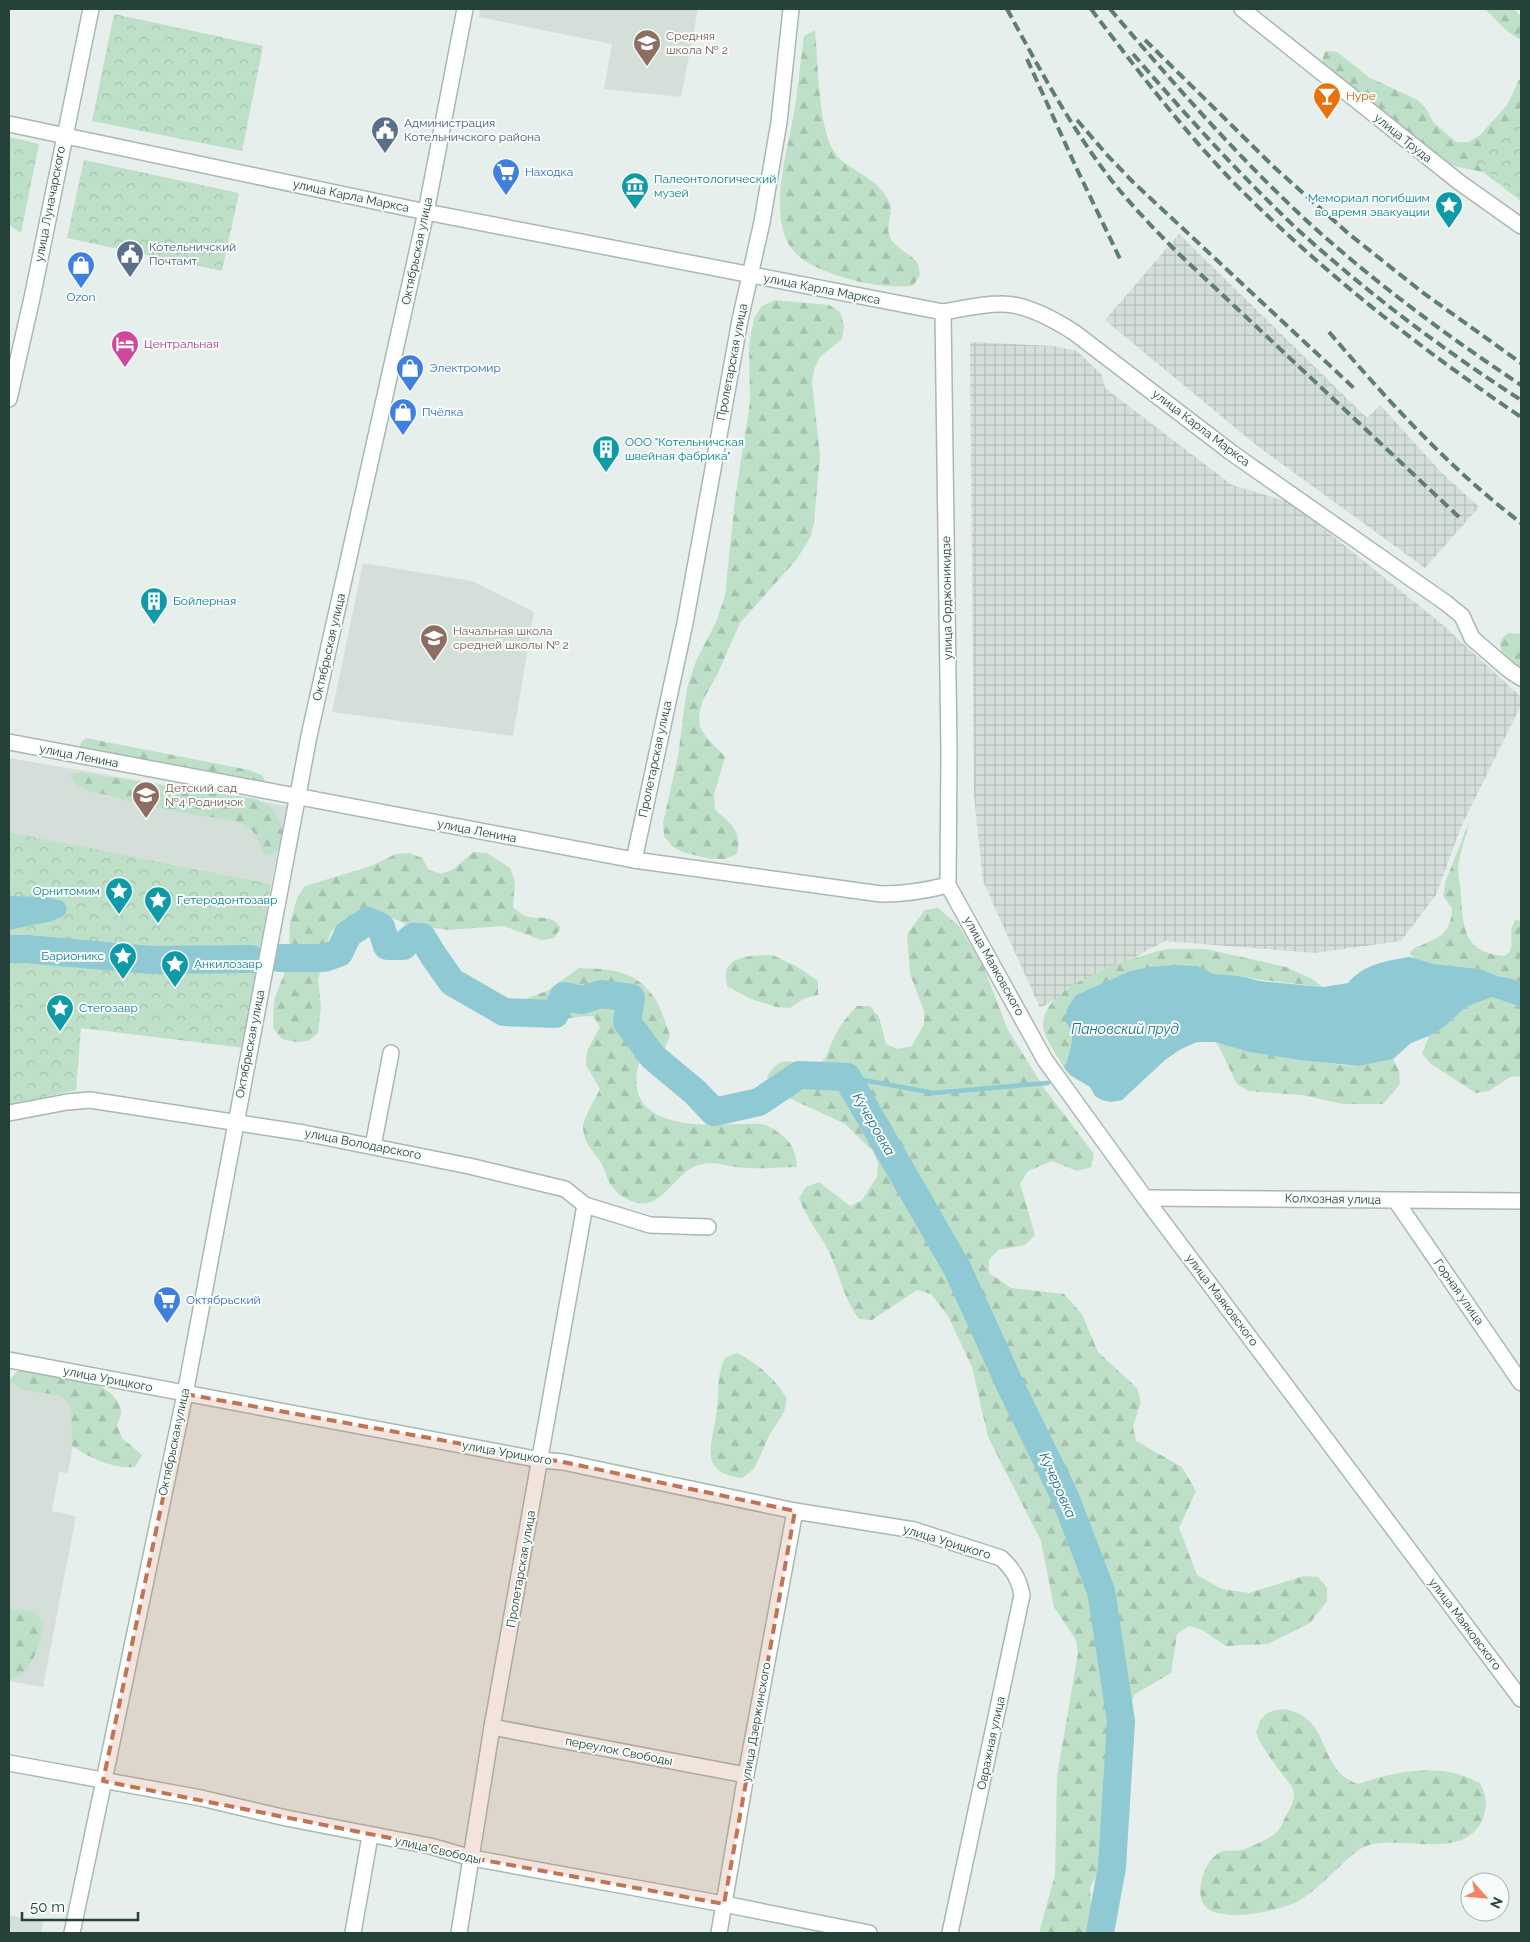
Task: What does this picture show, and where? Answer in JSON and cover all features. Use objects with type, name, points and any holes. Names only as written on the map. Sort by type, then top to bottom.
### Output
[{"type":"street","name":"улица Луначарского","points":[[9,393],[32,298],[91,9]]},
{"type":"street","name":"Октябрьская улица","points":[[72,1933],[185,1394],[309,736],[426,212],[465,9]]},
{"type":"street","name":"Пролетарская улица","points":[[634,860],[685,623],[749,275],[762,222],[785,69],[791,9]]},
{"type":"street","name":"улица Труда","points":[[1242,9],[1459,182],[1521,226]]},
{"type":"street","name":"улица Карла Маркса","points":[[9,124],[426,212],[943,312],[1002,304],[1034,311],[1056,321],[1075,333],[1232,453],[1446,603],[1462,616],[1472,638],[1521,678]]},
{"type":"street","name":"улица Орджоникидзе","points":[[943,312],[949,752],[948,885]]},
{"type":"street","name":"улица Ленина","points":[[9,742],[634,860],[881,894],[905,894],[948,885]]},
{"type":"street","name":"улица Маяковского","points":[[948,885],[1045,1060],[1145,1198],[1521,1699]]},
{"type":"street","points":[[372,1146],[391,1053]]},
{"type":"street","name":"улица Володарского","points":[[9,1113],[67,1102],[90,1100],[236,1121],[469,1166],[565,1189],[585,1205],[650,1224],[708,1227]]},
{"type":"street","name":"Колхозная улица","points":[[1145,1198],[1521,1202]]},
{"type":"street","name":"Горная улица","points":[[1396,1201],[1521,1382]]},
{"type":"street","name":"Пролетарская улица","points":[[458,1933],[472,1858],[492,1727],[585,1205]]},
{"type":"street","name":"улица Урицкого","points":[[9,1360],[541,1460],[563,1462],[795,1511],[914,1530],[1001,1558]]},
{"type":"street","name":"улица Дзержинского","points":[[719,1933],[795,1511]]},
{"type":"street","name":"Овражная улица","points":[[950,1933],[1022,1595],[1020,1582],[1010,1566],[1001,1558]]},
{"type":"street","name":"переулок Свободы","points":[[492,1727],[746,1775]]},
{"type":"street","name":"улица Свободы","points":[[9,1763],[201,1798],[370,1836],[430,1846],[472,1858],[724,1904],[869,1933]]},
{"type":"street","points":[[353,1933],[370,1836]]},
{"type":"highlighted area","points":[[185,1394],[563,1462],[795,1511],[724,1904],[472,1858],[430,1846],[103,1781]]},
{"type":"shaded area","name":"Средняя школа № 2","points":[[480,9],[698,9],[681,97],[604,89],[612,44],[479,17]]},
{"type":"shaded area","points":[[1179,234],[1367,418],[1380,405],[1441,472],[1479,507],[1425,568],[1256,445],[1105,320]]},
{"type":"shaded area","points":[[970,342],[1054,346],[1077,351],[1102,375],[1105,388],[1232,485],[1292,503],[1443,625],[1521,697],[1521,705],[1461,827],[1436,895],[1401,941],[1315,953],[1165,941],[1040,1008],[983,881],[974,795]]},
{"type":"shaded area","name":"Начальная школа средней школы № 2","points":[[363,563],[472,581],[534,612],[513,736],[332,712]]},
{"type":"shaded area","name":"Детский сад №4 Родничок","points":[[9,758],[287,806],[271,884],[9,832]]},
{"type":"shaded area","points":[[9,1380],[82,1392],[68,1473],[59,1472],[52,1511],[76,1516],[43,1687],[9,1681]]},
{"type":"shaded area","points":[[9,1915],[43,1922],[41,1933],[9,1933]]},
{"type":"green space","points":[[1485,9],[1514,9],[1521,16],[1521,40],[1507,31]]},
{"type":"green space","points":[[114,14],[263,46],[242,151],[92,121]]},
{"type":"green space","points":[[815,30],[822,109],[828,139],[833,150],[846,164],[871,180],[885,194],[891,208],[888,231],[891,239],[913,258],[918,265],[920,275],[913,286],[878,285],[856,281],[831,273],[808,263],[799,256],[792,249],[785,236],[781,220],[780,203],[783,168],[795,109],[804,36]]},
{"type":"green space","points":[[1325,51],[1337,52],[1370,78],[1418,100],[1427,110],[1433,122],[1456,142],[1469,142],[1480,135],[1507,105],[1521,79],[1521,201],[1483,172],[1445,163],[1321,64]]},
{"type":"green space","points":[[1521,108],[1521,198],[1474,162]]},
{"type":"green space","points":[[9,137],[39,144],[21,233],[9,225]]},
{"type":"green space","points":[[84,160],[239,193],[222,271],[67,238]]},
{"type":"green space","points":[[775,300],[829,305],[840,312],[844,325],[842,339],[820,357],[814,369],[812,382],[820,456],[811,536],[797,559],[740,623],[717,675],[703,700],[699,714],[700,727],[707,738],[725,757],[714,795],[715,809],[734,828],[738,839],[737,854],[725,859],[711,859],[685,853],[673,847],[664,836],[663,823],[678,756],[687,688],[696,661],[716,622],[725,596],[735,499],[750,402],[749,346],[754,318],[762,306]]},
{"type":"green space","points":[[1508,633],[1521,634],[1521,670],[1507,658],[1501,648],[1500,643]]},
{"type":"green space","points":[[86,738],[249,770],[262,775],[265,781],[261,786],[80,748],[81,742]]},
{"type":"green space","points":[[74,772],[257,799],[274,811],[282,831],[281,844],[273,854],[266,856],[252,830],[241,823],[229,819],[169,810],[89,791],[75,784],[71,778]]},
{"type":"green space","points":[[1470,820],[1458,869],[1465,929],[1474,945],[1492,954],[1505,956],[1511,946],[1512,927],[1516,919],[1520,921],[1521,984],[1513,979],[1497,976],[1480,969],[1434,964],[1414,959],[1410,953],[1415,948],[1440,935],[1448,927],[1452,908],[1443,896],[1446,880]]},
{"type":"green space","points":[[9,832],[271,884],[244,1048],[81,1028],[76,1090],[9,1105]]},
{"type":"green space","points":[[473,852],[487,853],[510,868],[515,881],[513,907],[528,917],[548,918],[557,923],[561,928],[554,938],[541,940],[504,926],[448,930],[406,924],[381,913],[354,916],[331,931],[327,944],[318,980],[321,1006],[318,1033],[308,1041],[295,1042],[282,1039],[273,1028],[274,1000],[289,962],[290,923],[297,898],[305,886],[371,866],[396,854],[409,853],[422,858],[429,870],[441,874],[454,869]]},
{"type":"green space","points":[[938,908],[959,926],[983,966],[1008,1030],[1044,1088],[1094,1154],[1091,1167],[1077,1171],[1052,1161],[1028,1171],[1020,1183],[1035,1235],[1025,1245],[998,1250],[989,1260],[989,1273],[1011,1288],[1064,1294],[1082,1314],[1098,1352],[1137,1388],[1141,1401],[1133,1427],[1136,1441],[1182,1467],[1196,1491],[1179,1528],[1197,1575],[1222,1589],[1249,1593],[1304,1576],[1318,1577],[1327,1588],[1327,1601],[1310,1623],[1268,1644],[1226,1646],[1202,1630],[1189,1626],[1177,1634],[1171,1673],[1135,1694],[1124,1719],[1124,1816],[1115,1843],[1090,1887],[1092,1916],[1098,1928],[1104,1933],[1039,1933],[1055,1875],[1057,1776],[1078,1653],[1076,1640],[1054,1607],[1041,1541],[988,1437],[972,1367],[948,1316],[931,1294],[917,1290],[872,1320],[859,1319],[846,1296],[829,1252],[802,1205],[799,1198],[806,1187],[819,1182],[850,1206],[862,1200],[877,1177],[878,1164],[873,1151],[845,1124],[772,1090],[767,1077],[774,1068],[786,1061],[813,1065],[823,1061],[840,1026],[857,1006],[870,1006],[879,1017],[886,1044],[898,1049],[912,1046],[924,1024],[924,1011],[910,974],[907,934],[925,910]]},
{"type":"green space","points":[[1167,949],[1206,949],[1286,967],[1312,979],[1323,987],[1214,974],[1197,966],[1130,971],[1076,995],[1065,1021],[1069,1027],[1072,1039],[1065,1069],[1048,1041],[1043,1024],[1047,1010],[1058,996],[1074,985],[1114,965]]},
{"type":"green space","points":[[772,955],[796,966],[818,981],[818,995],[805,998],[790,1008],[776,1007],[751,999],[727,986],[726,973],[732,962],[745,957]]},
{"type":"green space","points":[[579,968],[620,972],[637,980],[653,996],[663,1015],[670,1035],[665,1048],[652,1049],[644,1056],[637,1071],[637,1089],[644,1104],[650,1110],[660,1116],[684,1123],[766,1125],[789,1142],[795,1153],[797,1167],[741,1168],[714,1163],[702,1164],[686,1172],[661,1196],[647,1203],[637,1203],[617,1192],[609,1182],[602,1164],[588,1145],[583,1132],[585,1119],[600,1089],[586,1065],[587,1051],[600,1027],[593,1016],[538,1023],[523,1013],[522,1000],[547,991]]},
{"type":"green space","points":[[1492,997],[1521,1007],[1521,1076],[1510,1077],[1489,1091],[1476,1093],[1431,1064],[1422,1054],[1429,1036],[1443,1028],[1466,1007]]},
{"type":"green space","points":[[1215,1042],[1249,1052],[1342,1065],[1359,1066],[1393,1059],[1399,1071],[1400,1084],[1383,1104],[1343,1104],[1302,1095],[1248,1091],[1237,1084]]},
{"type":"green space","points":[[737,1353],[766,1373],[778,1385],[787,1399],[784,1412],[769,1436],[754,1469],[742,1478],[728,1475],[719,1470],[713,1464],[711,1456],[720,1373],[725,1358]]},
{"type":"green space","points":[[43,1370],[89,1381],[110,1393],[117,1401],[121,1411],[117,1425],[122,1438],[142,1455],[135,1467],[118,1466],[102,1462],[72,1446],[71,1406],[61,1396],[20,1389],[9,1381],[17,1371]]},
{"type":"green space","points":[[21,1609],[34,1612],[44,1622],[43,1630],[34,1657],[29,1665],[23,1672],[9,1680],[9,1611]]},
{"type":"green space","points":[[1284,1709],[1300,1714],[1311,1722],[1335,1767],[1345,1777],[1358,1784],[1405,1772],[1430,1770],[1457,1774],[1480,1783],[1486,1800],[1483,1818],[1475,1831],[1463,1839],[1448,1843],[1383,1843],[1364,1847],[1351,1856],[1306,1896],[1287,1906],[1259,1913],[1240,1915],[1211,1911],[1202,1900],[1200,1886],[1204,1871],[1212,1859],[1222,1852],[1245,1849],[1261,1842],[1278,1831],[1293,1802],[1294,1792],[1292,1787],[1261,1744],[1256,1733],[1265,1715],[1272,1711]]},
{"type":"water","points":[[9,896],[45,897],[63,901],[67,909],[65,915],[52,921],[9,930]]},
{"type":"water","name":"Пановский пруд","points":[[1409,957],[1434,964],[1480,969],[1497,976],[1513,979],[1521,984],[1521,1007],[1492,997],[1466,1007],[1443,1028],[1411,1043],[1393,1059],[1359,1066],[1300,1060],[1249,1052],[1215,1042],[1197,1042],[1181,1049],[1165,1060],[1122,1100],[1111,1102],[1095,1096],[1090,1087],[1070,1075],[1065,1069],[1072,1038],[1065,1021],[1067,1009],[1076,995],[1130,971],[1174,965],[1197,966],[1214,974],[1238,976],[1260,981],[1323,987],[1348,983],[1368,967]]},
{"type":"waterway","name":"Кучеровка","points":[[280,958],[324,958],[339,953],[348,934],[368,921],[381,927],[387,946],[403,946],[413,937],[422,937],[452,982],[504,1012],[555,1014],[564,996],[582,1000],[601,994],[631,998],[627,1022],[653,1057],[695,1092],[714,1112],[759,1102],[799,1075],[847,1077],[957,1268],[1011,1387],[1065,1497],[1101,1591],[1121,1721],[1112,1867],[1100,1933]]},
{"type":"waterway","points":[[9,949],[151,960],[251,959]]},
{"type":"waterway","points":[[847,1077],[934,1093],[1048,1083]]},
{"type":"railway","points":[[1007,9],[1056,97],[1083,140],[1112,181],[1136,209],[1179,254],[1459,517]]},
{"type":"railway","points":[[1091,9],[1181,124],[1220,168],[1273,221],[1375,310],[1447,365],[1521,417]]},
{"type":"railway","points":[[1110,9],[1206,118],[1308,222],[1411,308],[1521,385]]},
{"type":"railway","points":[[1145,40],[1275,168],[1349,234],[1422,292],[1521,363]]},
{"type":"railway","points":[[1133,54],[1233,165],[1296,228],[1405,319],[1462,361],[1521,400]]},
{"type":"railway","points":[[1027,59],[1120,259]]},
{"type":"railway","points":[[1077,120],[1133,182],[1356,390]]},
{"type":"railway","points":[[1329,332],[1444,457],[1494,502],[1521,523]]},
{"type":"place","name":"Средняя школа № 2","points":[[647,67]]},
{"type":"place","name":"Hype","points":[[1327,120]]},
{"type":"place","name":"Администрация Котельничского района","points":[[385,154]]},
{"type":"place","name":"Находка","points":[[506,196]]},
{"type":"place","name":"Палеонтологический музей","points":[[635,210]]},
{"type":"place","name":"Мемориал погибшим во время эвакуации","points":[[1449,229]]},
{"type":"place","name":"Котельничский Почтамт","points":[[130,278]]},
{"type":"place","name":"Ozon","points":[[81,289]]},
{"type":"place","name":"Центральная","points":[[125,368]]},
{"type":"place","name":"Электромир","points":[[410,392]]},
{"type":"place","name":"Пчёлка","points":[[403,436]]},
{"type":"place","name":"ООО \"Котельничская швейная фабрика\"","points":[[606,473]]},
{"type":"place","name":"Бойлерная","points":[[154,625]]},
{"type":"place","name":"Начальная школа средней школы № 2","points":[[434,662]]},
{"type":"place","name":"Детский сад №4 Родничок","points":[[146,819]]},
{"type":"place","name":"Орнитомим","points":[[119,915]]},
{"type":"place","name":"Гетеродонтозавр","points":[[158,924]]},
{"type":"place","name":"Барионикс","points":[[123,980]]},
{"type":"place","name":"Анкилозавр","points":[[175,988]]},
{"type":"place","name":"Стегозавр","points":[[60,1032]]},
{"type":"place","name":"Октябрьский","points":[[167,1324]]}]
